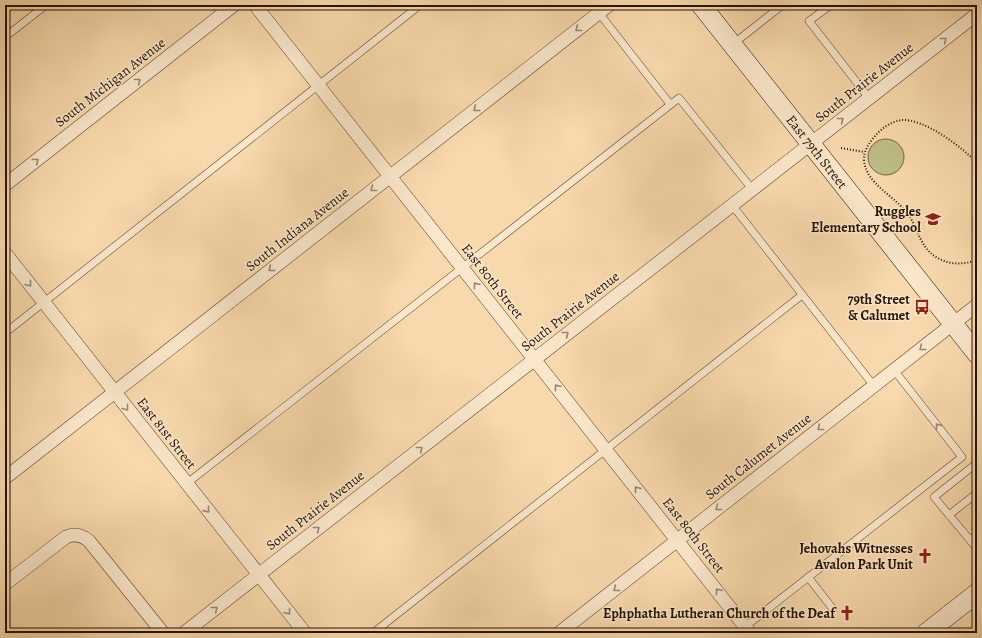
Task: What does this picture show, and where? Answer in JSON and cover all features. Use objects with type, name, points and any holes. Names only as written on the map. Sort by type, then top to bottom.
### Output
[{"type":"main road","name":"East 79th Street","points":[[701,5],[977,354]]},
{"type":"main road","points":[[926,633],[977,593]]},
{"type":"street","name":"South Michigan Avenue","points":[[5,185],[234,5]]},
{"type":"street","name":"East 80th Street","points":[[255,5],[677,540],[744,631]]},
{"type":"street","name":"South Indiana Avenue","points":[[5,478],[603,8]]},
{"type":"street","name":"South Prairie Avenue","points":[[184,633],[977,14]]},
{"type":"street","name":"East 81st Street","points":[[5,253],[305,633]]},
{"type":"street","name":"South Calumet Avenue","points":[[559,633],[977,305]]},
{"type":"street","points":[[5,584],[66,537],[73,534],[82,536],[90,541],[162,633]]},
{"type":"lane","points":[[5,37],[46,5]]},
{"type":"lane","points":[[5,333],[420,5]]},
{"type":"lane","points":[[831,5],[809,21],[869,98]]},
{"type":"lane","points":[[732,44],[780,7]]},
{"type":"lane","points":[[603,8],[670,104]]},
{"type":"lane","points":[[186,484],[679,98],[752,189]]},
{"type":"lane","points":[[732,205],[874,386]]},
{"type":"lane","points":[[373,633],[802,295]]},
{"type":"lane","points":[[744,631],[808,577],[962,457],[894,370]]},
{"type":"lane","points":[[977,462],[934,497],[977,549]]},
{"type":"lane","points":[[949,515],[977,493]]},
{"type":"lane","points":[[970,540],[977,534]]},
{"type":"lane","points":[[808,577],[833,609]]},
{"type":"path","points":[[977,164],[952,142],[936,131],[911,121],[901,120],[882,129],[870,142],[864,152],[866,172],[872,181],[903,208],[917,230],[920,240],[934,256],[946,262],[956,264],[977,260]]},
{"type":"path","points":[[841,148],[864,152]]},
{"type":"shaded area","points":[[886,139],[899,144],[904,157],[899,170],[886,175],[873,170],[868,157],[873,144]]},
{"type":"place","name":"Ruggles Elementary School","points":[[933,219]]},
{"type":"place","name":"79th Street & Calumet","points":[[922,307]]},
{"type":"place","name":"Jehovahs Witnesses Avalon Park Unit","points":[[925,556]]},
{"type":"place","name":"Ephphatha Lutheran Church of the Deaf","points":[[847,613]]}]
